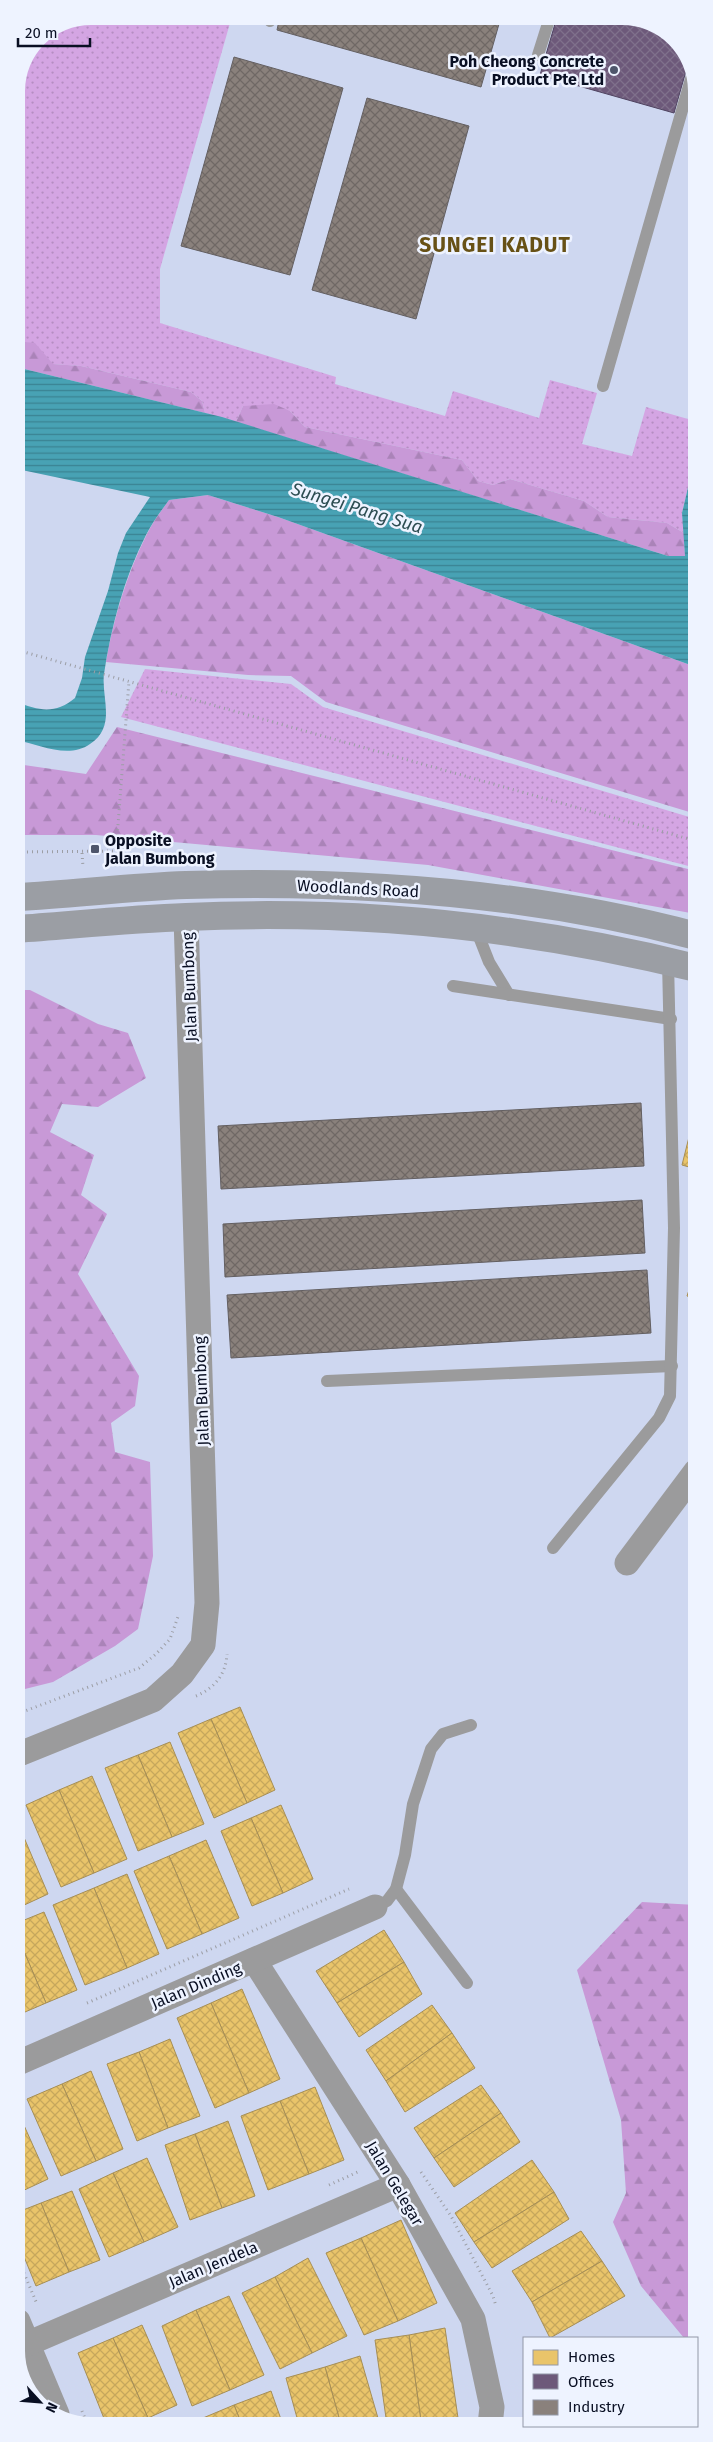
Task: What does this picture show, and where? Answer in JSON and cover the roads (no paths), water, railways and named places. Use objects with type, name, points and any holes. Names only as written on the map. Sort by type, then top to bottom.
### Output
[{"type":"main road","name":"Woodlands Road","points":[[25,896],[185,885],[322,884],[403,888],[569,909],[688,934]]},
{"type":"main road","name":"Woodlands Road","points":[[25,927],[186,917],[322,916],[402,920],[568,942],[688,966]]},
{"type":"street","name":"Jalan Bumbong","points":[[25,1752],[153,1700],[182,1674],[203,1645],[207,1603],[186,917]]},
{"type":"street","points":[[627,1563],[688,1482]]},
{"type":"street","name":"Jalan Dinding","points":[[25,2060],[375,1907]]},
{"type":"street","name":"Jalan Gelegar","points":[[254,1960],[398,2185],[473,2319],[492,2407],[491,2417]]},
{"type":"street","name":"Jalan Jendela","points":[[27,2344],[398,2185]]},
{"type":"street","points":[[25,2339],[53,2404]]},
{"type":"lane","points":[[538,56],[548,25]]},
{"type":"lane","points":[[604,386],[688,90]]},
{"type":"lane","points":[[476,929],[489,962],[509,995]]},
{"type":"lane","points":[[553,1548],[659,1418],[670,1396],[674,1228],[671,1019],[668,961]]},
{"type":"lane","points":[[453,986],[671,1019]]},
{"type":"lane","points":[[327,1381],[672,1366]]},
{"type":"lane","points":[[375,1907],[387,1901],[396,1889],[405,1856],[414,1804],[431,1749],[443,1734],[471,1725]]},
{"type":"lane","points":[[396,1889],[467,1983]]},
{"type":"water","name":"Sungei Pang Sua","points":[[25,369],[222,417],[668,556],[685,556],[682,513],[688,488],[688,664],[278,517],[208,495],[169,500],[151,526],[138,551],[119,603],[110,638],[104,674],[106,720],[98,737],[82,748],[63,751],[25,742],[25,704],[40,709],[54,709],[75,698],[82,678],[85,657],[108,591],[118,553],[126,533],[150,497],[25,471]]},
{"type":"place","name":"Poh Cheong Concrete Product Pte Ltd","points":[[614,70]]},
{"type":"place","name":"Opposite Jalan Bumbong","points":[[95,849]]},
{"type":"district","name":"SUNGEI KADUT","points":[[495,245]]}]
